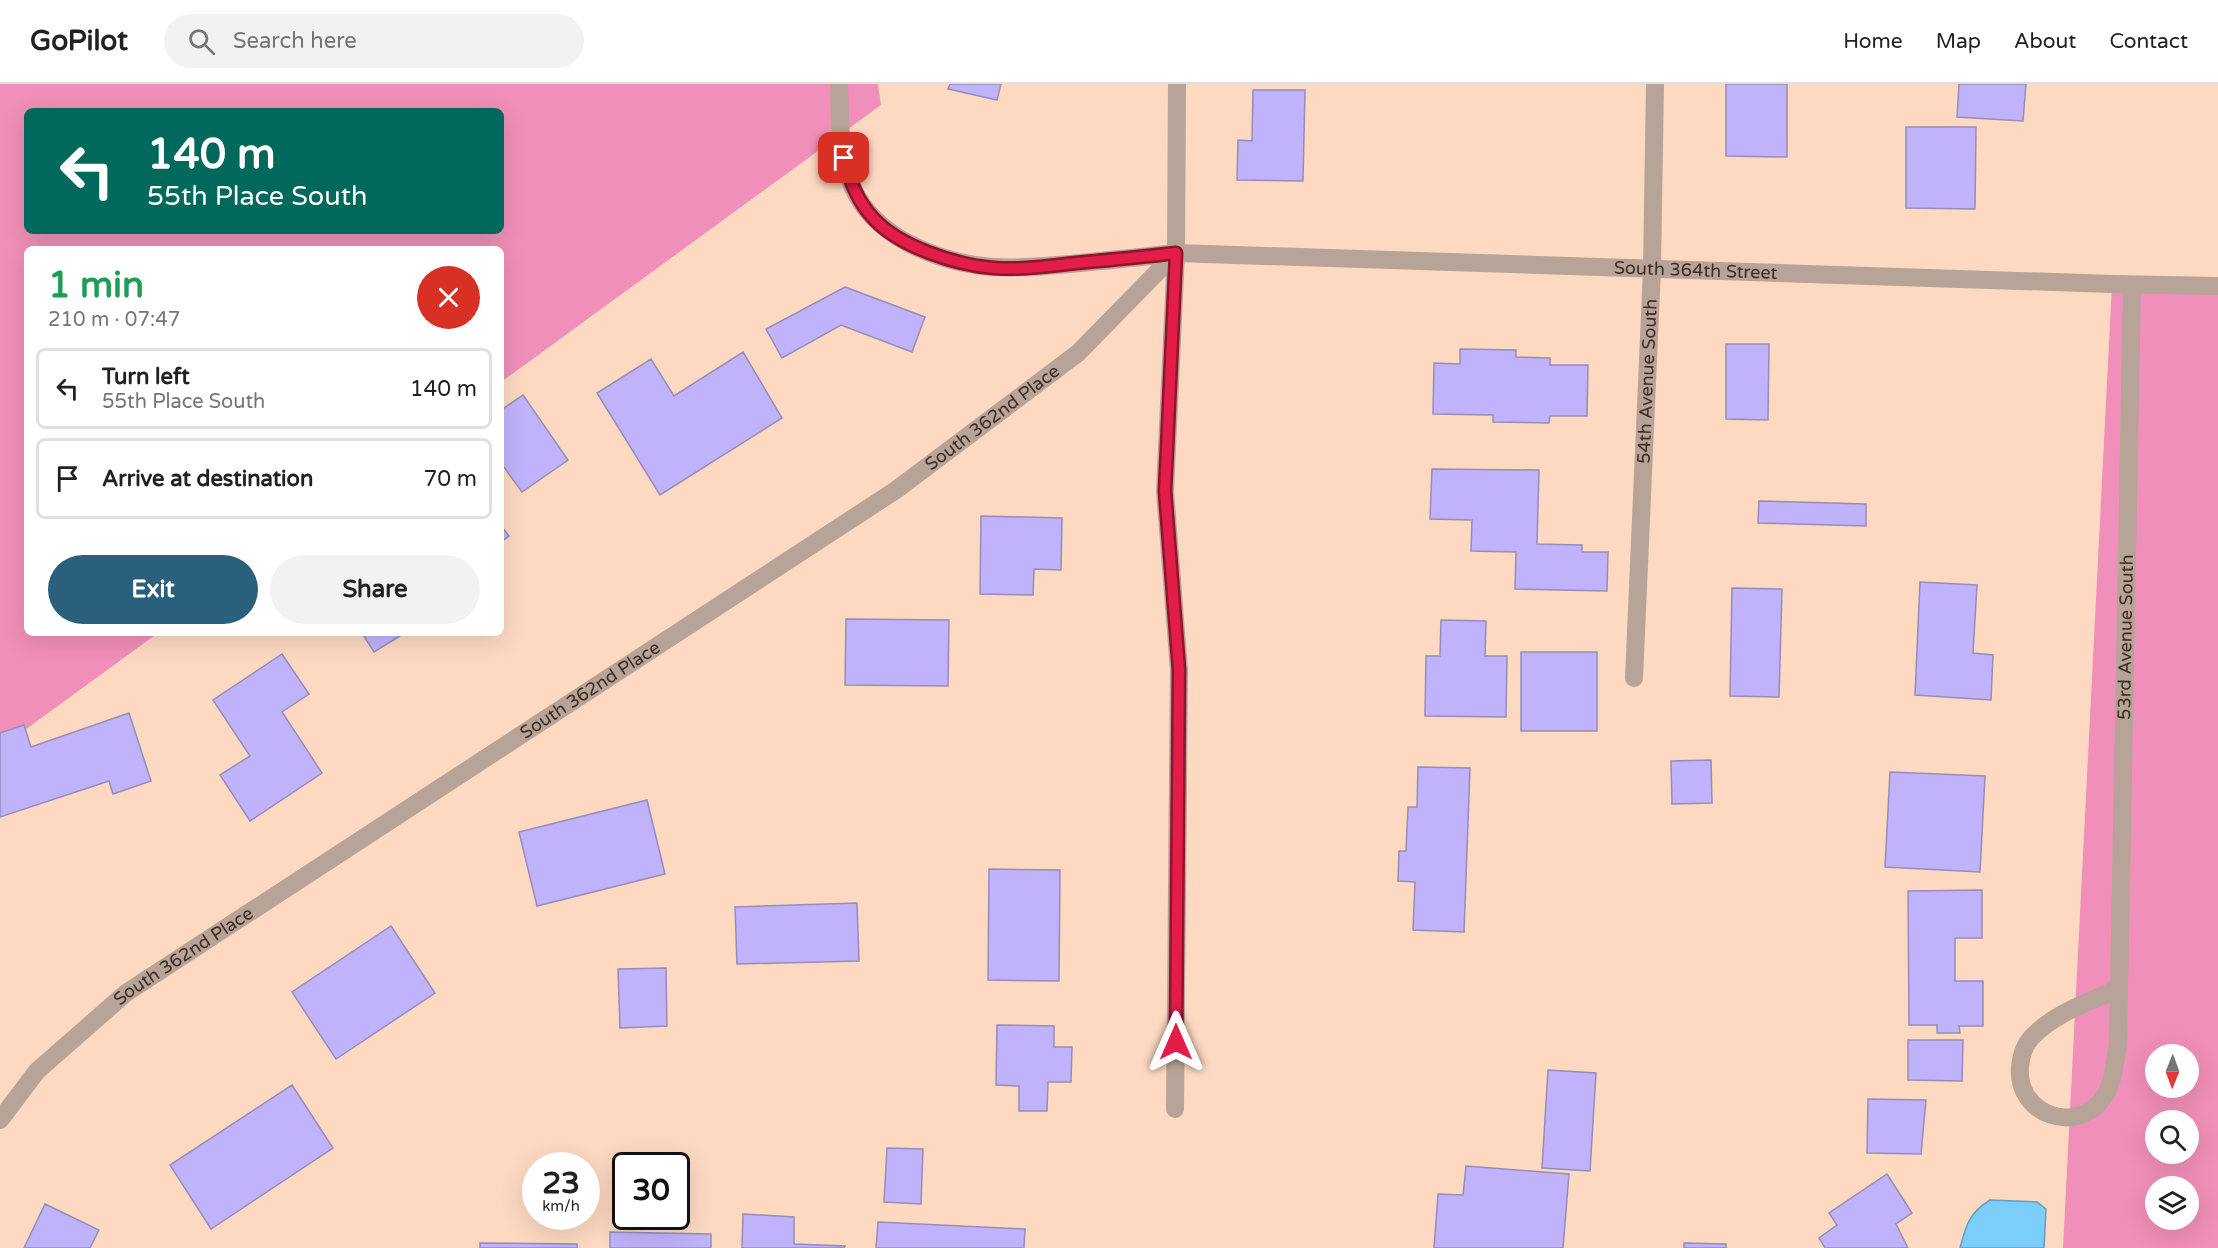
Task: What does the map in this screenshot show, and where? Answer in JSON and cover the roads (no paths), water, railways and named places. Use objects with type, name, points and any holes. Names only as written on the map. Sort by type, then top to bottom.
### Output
[{"type":"street","name":"South 364th Street","points":[[839,84],[844,158],[853,189],[867,210],[882,227],[923,250],[956,261],[992,268],[1020,269],[1176,253],[2218,286]]},
{"type":"street","points":[[1175,1109],[1179,670],[1165,491],[1176,253],[1177,84]]},
{"type":"street","name":"54th Avenue South","points":[[1634,678],[1652,269],[1655,84]]},
{"type":"street","name":"South 362nd Place","points":[[0,1120],[37,1071],[126,993],[896,490],[1078,353],[1176,253]]},
{"type":"street","name":"53rd Avenue South","points":[[2118,989],[2048,1022],[2030,1040],[2021,1056],[2019,1078],[2024,1095],[2038,1110],[2060,1118],[2082,1115],[2093,1109],[2105,1096],[2113,1073],[2118,1044],[2132,285]]},
{"type":"water","points":[[1990,1200],[2037,1202],[2046,1209],[2044,1248],[1960,1248],[1969,1220]]}]
